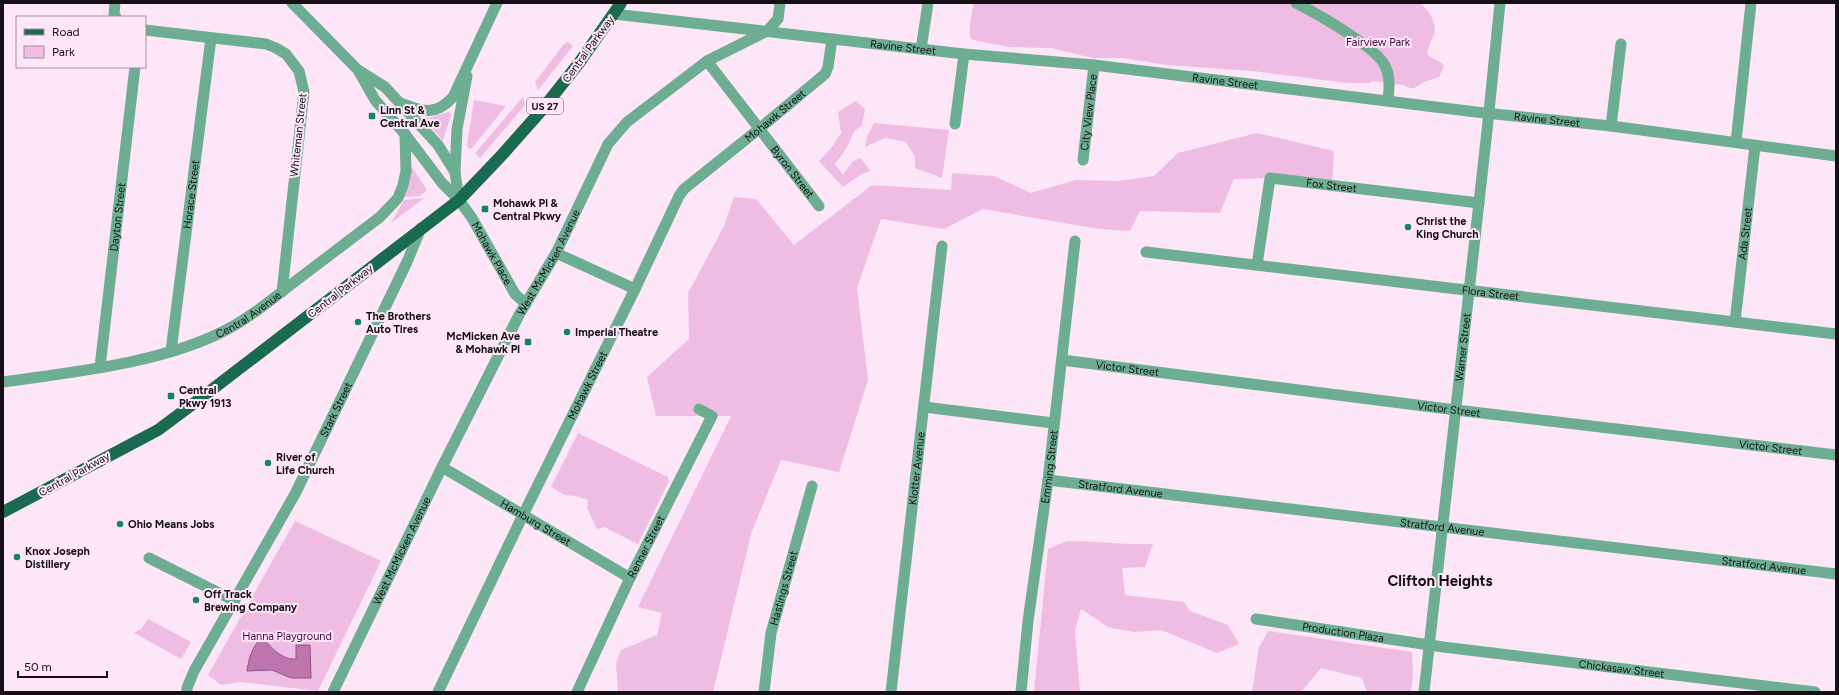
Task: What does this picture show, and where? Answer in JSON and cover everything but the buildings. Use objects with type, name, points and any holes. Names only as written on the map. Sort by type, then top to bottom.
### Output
[{"type":"main road","name":"Central Parkway","points":[[3,512],[158,430],[459,200],[541,111],[579,63],[614,14],[620,3]]},
{"type":"street","points":[[115,3],[114,14],[115,16]]},
{"type":"street","name":"Mohawk Place","points":[[292,3],[358,70],[385,87],[438,145],[455,172],[459,200]]},
{"type":"street","points":[[399,102],[426,111],[437,110],[446,106],[453,97],[497,3]]},
{"type":"street","name":"West McMicken Avenue","points":[[333,692],[442,466],[526,304],[556,253],[608,144],[627,122],[707,61],[767,31],[778,19],[780,3]]},
{"type":"street","points":[[921,48],[928,3]]},
{"type":"street","points":[[1296,3],[1345,32],[1380,58],[1388,75],[1388,101]]},
{"type":"street","name":"Warner Street","points":[[1424,692],[1500,3]]},
{"type":"street","points":[[1736,142],[1751,3]]},
{"type":"street","name":"Ravine Street","points":[[614,14],[964,54],[1094,66],[1611,126],[1836,156]]},
{"type":"street","name":"Whiteman Street","points":[[146,30],[266,44],[276,48],[293,61],[302,81],[304,92],[282,292]]},
{"type":"street","name":"Horace Street","points":[[171,351],[211,38]]},
{"type":"street","name":"Mohawk Street","points":[[438,692],[523,515],[684,189],[825,74],[828,67],[832,39]]},
{"type":"street","points":[[1611,126],[1621,44]]},
{"type":"street","points":[[955,124],[964,54]]},
{"type":"street","name":"Byron Street","points":[[707,61],[819,206]]},
{"type":"street","points":[[455,172],[457,129],[469,63]]},
{"type":"street","name":"City View Place","points":[[1083,160],[1094,66]]},
{"type":"street","name":"Dayton Street","points":[[100,367],[135,68]]},
{"type":"street","name":"Mohawk Place","points":[[358,70],[375,100],[405,134],[442,184],[459,200],[472,218],[515,294],[526,304]]},
{"type":"street","name":"Central Avenue","points":[[3,382],[100,367],[171,351],[204,340],[224,331],[282,292],[380,217],[398,198],[406,171],[405,134]]},
{"type":"street","name":"Ada Street","points":[[1736,322],[1755,146]]},
{"type":"street","name":"Fox Street","points":[[1257,265],[1270,178],[1479,203]]},
{"type":"street","name":"Stark Street","points":[[186,692],[194,671],[295,494],[403,271],[421,228]]},
{"type":"street","name":"Emming Street","points":[[1021,692],[1028,621],[1048,480],[1053,422],[1062,360],[1075,241]]},
{"type":"street","name":"Klotter Avenue","points":[[891,692],[942,246]]},
{"type":"street","name":"Flora Street","points":[[1146,252],[1836,334]]},
{"type":"street","points":[[556,253],[635,289]]},
{"type":"street","name":"Victor Street","points":[[1062,360],[1456,410],[1836,455]]},
{"type":"street","points":[[924,406],[1053,422]]},
{"type":"street","name":"Renner Street","points":[[577,692],[630,578],[712,416],[699,409]]},
{"type":"street","name":"Hamburg Street","points":[[442,466],[630,578]]},
{"type":"street","name":"Stratford Avenue","points":[[1048,480],[1836,574]]},
{"type":"street","name":"Hastings Street","points":[[764,692],[771,633],[812,486]]},
{"type":"street","points":[[149,558],[235,601]]},
{"type":"street","name":"Production Plaza","points":[[1256,619],[1429,645]]},
{"type":"street","name":"Chickasaw Street","points":[[1429,645],[1815,692]]},
{"type":"green space","name":"Fairview Park","points":[[974,3],[1422,3],[1430,14],[1435,27],[1434,35],[1427,54],[1444,66],[1439,77],[1424,82],[1414,88],[1409,88],[1403,85],[1373,81],[1370,83],[1348,83],[1253,71],[1167,65],[1123,58],[1092,58],[1051,48],[1009,47],[973,40],[970,38],[970,20]]},
{"type":"green space","points":[[568,42],[573,46],[538,90],[535,82],[564,44]]},
{"type":"green space","points":[[523,97],[525,105],[480,158],[475,153]]},
{"type":"green space","points":[[474,100],[506,106],[471,149],[468,148],[467,145]]},
{"type":"green space","points":[[856,101],[865,109],[862,126],[855,130],[846,149],[835,164],[843,175],[852,162],[860,158],[871,171],[862,174],[843,187],[819,161],[831,148],[841,133],[838,112]]},
{"type":"green space","points":[[448,112],[452,114],[442,140],[421,116],[429,118]]},
{"type":"green space","points":[[874,123],[949,130],[942,178],[915,168],[915,157],[906,142],[885,138],[865,147],[867,137]]},
{"type":"green space","points":[[1257,133],[1334,151],[1332,186],[1270,178],[1234,179],[1220,213],[1140,211],[1130,231],[1099,229],[983,209],[944,229],[881,219],[857,288],[868,380],[839,472],[781,460],[751,534],[713,692],[618,692],[616,663],[621,650],[657,635],[662,613],[638,607],[731,416],[656,416],[647,377],[689,339],[688,293],[724,226],[734,197],[756,199],[794,245],[872,185],[951,190],[952,173],[994,176],[1031,193],[1076,180],[1117,181],[1154,176],[1178,153]]},
{"type":"green space","points":[[410,164],[427,190],[420,196],[405,197]]},
{"type":"green space","points":[[425,198],[423,199],[391,223],[404,200]]},
{"type":"green space","points":[[578,433],[668,477],[669,481],[638,544],[604,527],[597,529],[587,508],[588,500],[565,495],[551,487]]},
{"type":"green space","name":"Hanna Playground","points":[[295,521],[381,561],[318,691],[241,682],[221,685],[208,675]]},
{"type":"green space","points":[[1067,541],[1153,544],[1145,567],[1122,568],[1125,595],[1184,602],[1190,611],[1228,625],[1239,644],[1217,653],[1161,630],[1133,632],[1108,627],[1081,609],[1075,631],[1080,692],[1034,692],[1048,549]]},
{"type":"green space","points":[[148,619],[191,642],[181,659],[134,633],[141,629]]},
{"type":"green space","points":[[1268,631],[1412,652],[1413,675],[1411,692],[1367,692],[1362,678],[1321,668],[1301,692],[1252,692],[1259,647]]},
{"type":"shaded area","points":[[262,637],[277,652],[291,659],[296,659],[296,645],[310,645],[311,678],[291,678],[272,670],[247,671],[252,652]]},
{"type":"place","name":"Linn St & Central Ave","points":[[372,116]]},
{"type":"place","name":"Mohawk Pl & Central Pkwy","points":[[485,209]]},
{"type":"place","name":"Christ the King Church","points":[[1408,227]]},
{"type":"place","name":"The Brothers Auto Tires","points":[[358,322]]},
{"type":"place","name":"Imperial Theatre","points":[[567,332]]},
{"type":"place","name":"McMicken Ave & Mohawk Pl","points":[[528,342]]},
{"type":"place","name":"Central Pkwy 1913","points":[[171,396]]},
{"type":"place","name":"River of Life Church","points":[[268,463]]},
{"type":"place","name":"Ohio Means Jobs","points":[[120,524]]},
{"type":"place","name":"Knox Joseph Distillery","points":[[17,557]]},
{"type":"place","name":"Off Track Brewing Company","points":[[196,600]]},
{"type":"district","name":"Clifton Heights","points":[[1440,581]]}]
